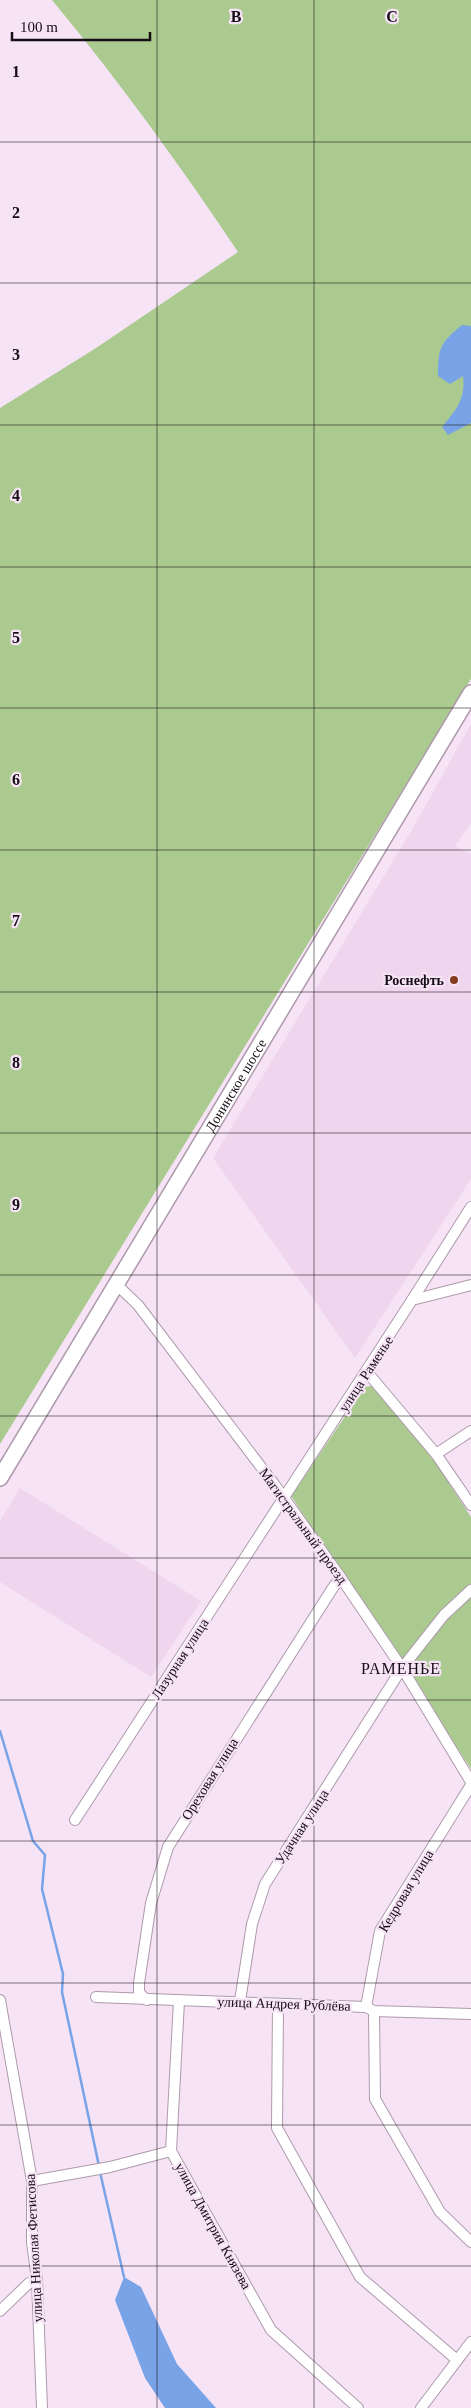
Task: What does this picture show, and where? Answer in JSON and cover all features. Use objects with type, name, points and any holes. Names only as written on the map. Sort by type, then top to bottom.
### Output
[{"type":"main road","name":"Донинское шоссе","points":[[0,1478],[471,693]]},
{"type":"street","name":"улица Раменье","points":[[284,1498],[367,1372],[471,1207]]},
{"type":"street","name":"Магистральный проезд","points":[[116,1284],[138,1305],[284,1498],[341,1578],[402,1668],[471,1784]]},
{"type":"street","points":[[412,1300],[471,1285]]},
{"type":"street","points":[[367,1372],[436,1454],[471,1505]]},
{"type":"street","points":[[436,1454],[471,1431]]},
{"type":"street","name":"Лазурная улица","points":[[75,1820],[284,1498]]},
{"type":"street","name":"Ореховая улица","points":[[147,2000],[139,1993],[139,1983],[152,1903],[168,1847],[334,1586],[341,1578]]},
{"type":"street","name":"Удачная улица","points":[[240,2001],[252,1924],[265,1884],[402,1668],[444,1615],[471,1590]]},
{"type":"street","name":"Кедровая улица","points":[[471,1784],[380,1931],[370,2009],[375,2099],[440,2212],[471,2242]]},
{"type":"street","name":"улица Андрея Рублёва","points":[[96,1997],[179,2001],[240,2001],[278,2005],[471,2014]]},
{"type":"street","name":"улица Николая Фетисова","points":[[0,2000],[32,2181],[32,2242],[37,2280],[42,2408]]},
{"type":"street","name":"улица Дмитрия Князева","points":[[179,2001],[172,2151],[272,2330],[358,2408]]},
{"type":"street","points":[[278,2005],[277,2128],[360,2277],[457,2360]]},
{"type":"street","points":[[32,2181],[110,2167],[172,2151]]},
{"type":"street","points":[[0,2311],[29,2283],[37,2280]]},
{"type":"street","points":[[421,2408],[471,2342]]},
{"type":"shaded area","points":[[471,724],[471,823],[455,846],[471,854],[471,1179],[355,1358],[213,1158],[413,828]]},
{"type":"shaded area","points":[[20,1488],[201,1601],[151,1677],[0,1582],[0,1521]]},
{"type":"green space","points":[[52,0],[471,0],[471,679],[0,1444],[0,408],[96,348],[238,252],[148,124]]},
{"type":"green space","points":[[375,1385],[430,1454],[471,1517],[471,1769],[291,1496],[365,1387]]},
{"type":"water","points":[[462,325],[471,326],[471,423],[448,435],[442,427],[459,404],[464,384],[463,376],[450,384],[438,376],[439,359],[445,342]]},
{"type":"water","points":[[124,2277],[141,2287],[177,2364],[216,2408],[165,2408],[145,2378],[115,2300]]},
{"type":"waterway","points":[[0,1731],[33,1841],[45,1855],[42,1889],[63,1974],[62,1992],[99,2166]]},
{"type":"waterway","points":[[100,2172],[124,2277]]},
{"type":"place","name":"Роснефть","points":[[454,980]]},
{"type":"district","name":"РАМЕНЬЕ","points":[[401,1668]]}]
